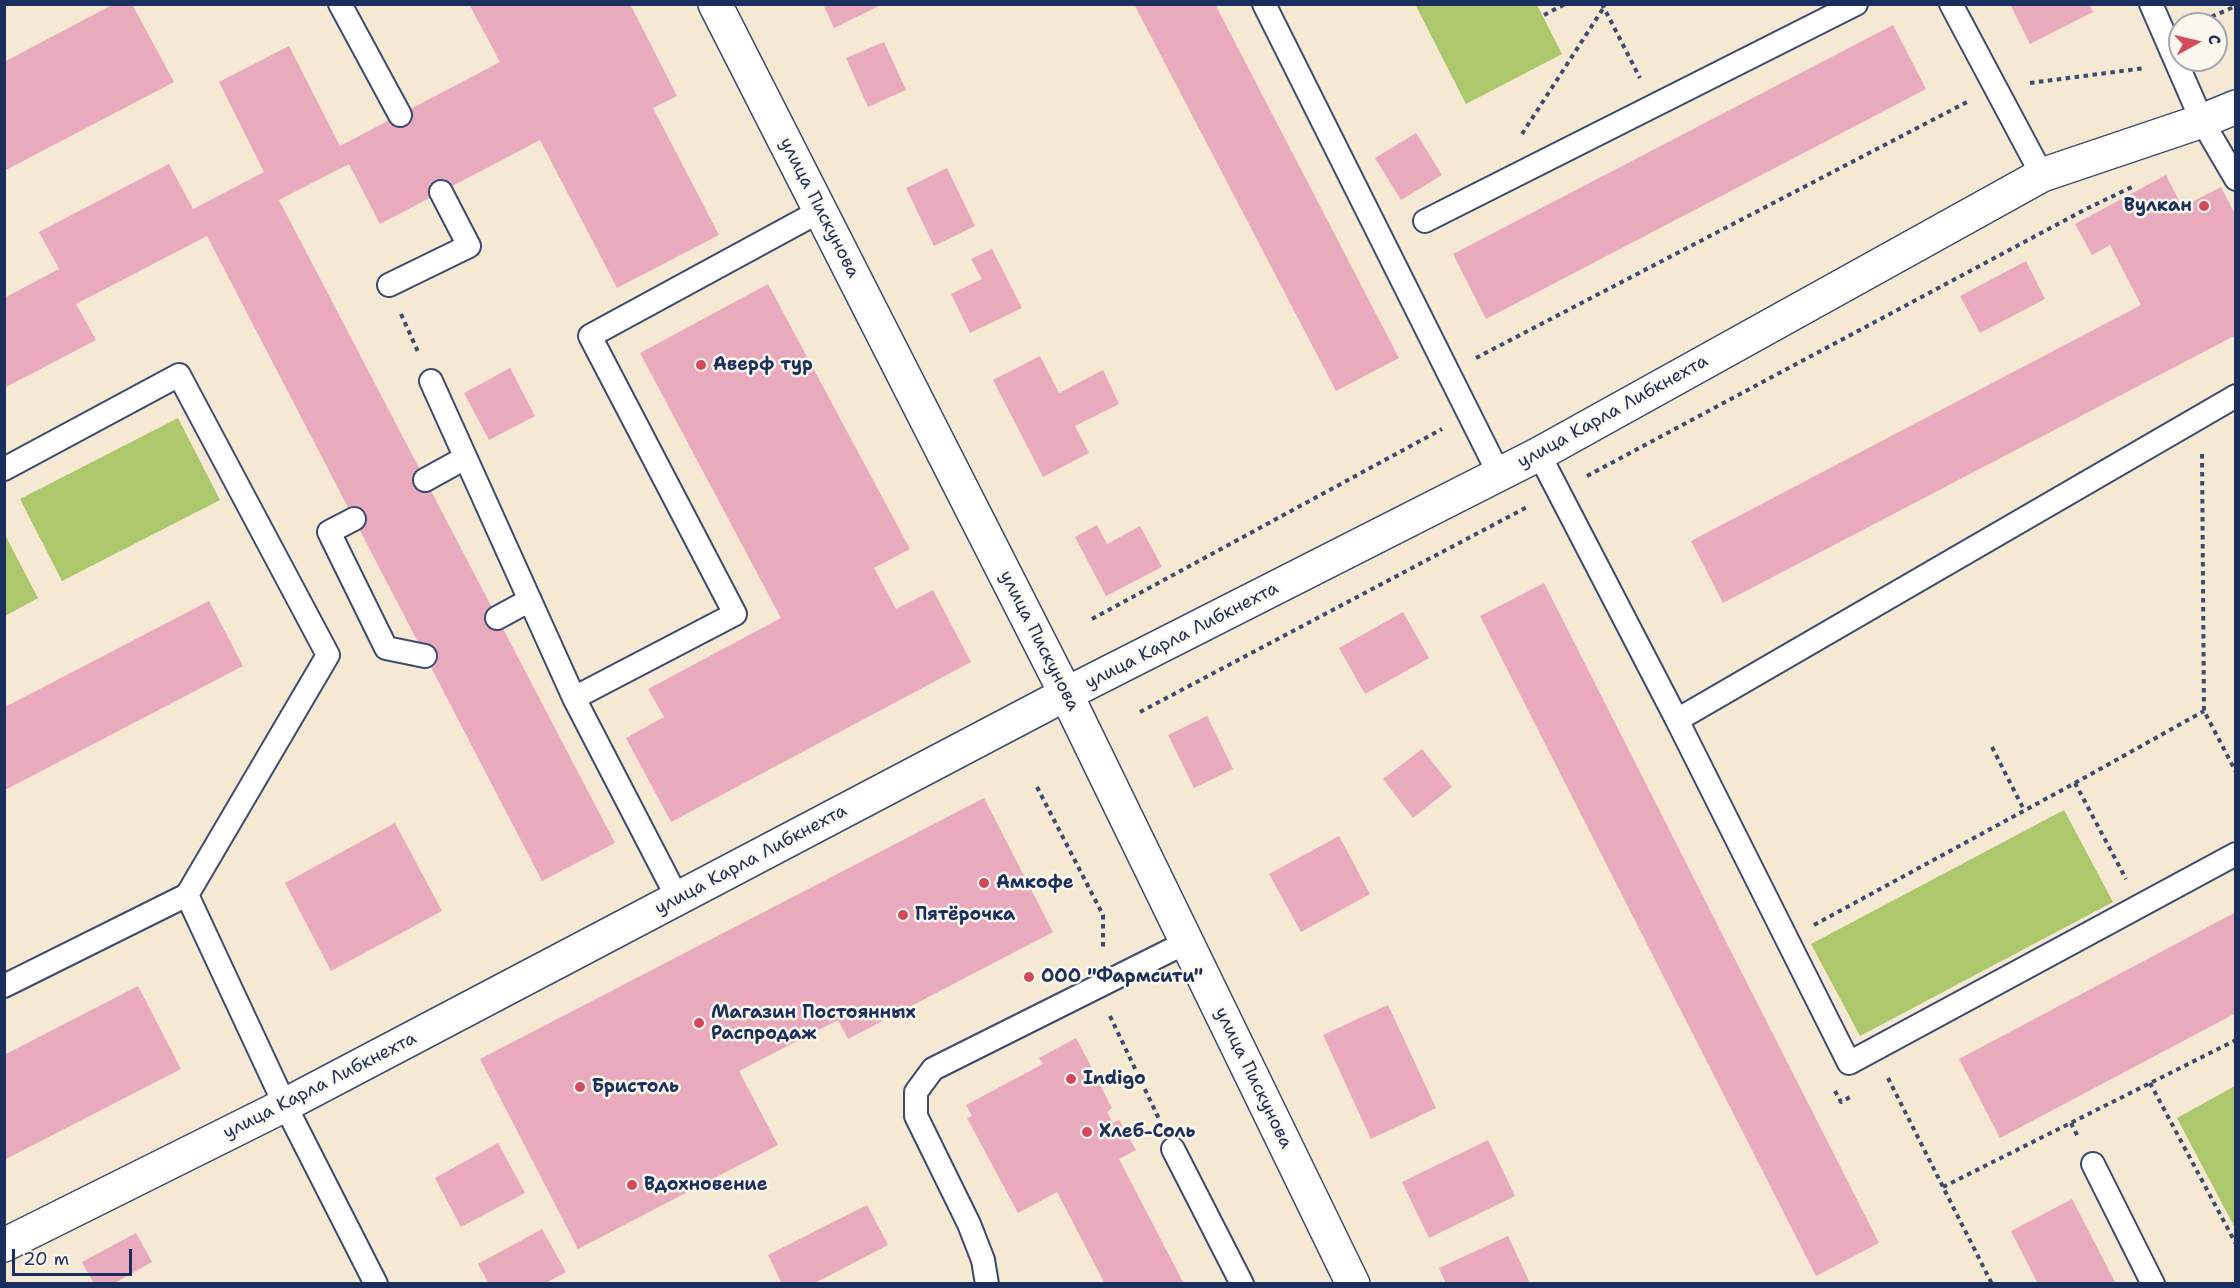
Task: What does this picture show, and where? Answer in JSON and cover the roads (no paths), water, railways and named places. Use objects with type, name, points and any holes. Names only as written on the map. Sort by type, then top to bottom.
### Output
[{"type":"street","name":"улица Пискунова","points":[[715,4],[1066,694],[1353,1284]]},
{"type":"street","name":"улица Карла Либкнехта","points":[[4,1245],[285,1105],[1066,694],[1539,454],[2042,175],[2202,121],[2235,107]]},
{"type":"lane","points":[[340,4],[400,114]]},
{"type":"lane","points":[[1264,4],[1499,474]]},
{"type":"lane","points":[[1425,221],[1856,4]]},
{"type":"lane","points":[[1951,4],[2042,175]]},
{"type":"lane","points":[[2151,4],[2202,121],[2235,179]]},
{"type":"lane","points":[[389,285],[469,246],[441,192]]},
{"type":"lane","points":[[574,698],[735,614],[590,336],[820,211]]},
{"type":"lane","points":[[4,470],[179,375],[328,655],[187,895],[4,986]]},
{"type":"lane","points":[[431,381],[574,698],[678,898]]},
{"type":"lane","points":[[1677,720],[2235,396]]},
{"type":"lane","points":[[1539,454],[1677,720],[1850,1063],[2235,854]]},
{"type":"lane","points":[[425,480],[465,458]]},
{"type":"lane","points":[[354,519],[329,532],[386,648],[425,656]]},
{"type":"lane","points":[[497,618],[530,600]]},
{"type":"lane","points":[[187,895],[285,1105],[376,1284]]},
{"type":"lane","points":[[987,1284],[982,1260],[969,1224],[916,1116],[916,1092],[933,1069],[1187,942]]},
{"type":"lane","points":[[1173,1149],[1242,1284]]},
{"type":"lane","points":[[2092,1164],[2153,1284]]},
{"type":"place","name":"Вулкан","points":[[2204,206]]},
{"type":"place","name":"Аверф тур","points":[[701,365]]},
{"type":"place","name":"Амкофе","points":[[984,883]]},
{"type":"place","name":"Пятёрочка","points":[[903,915]]},
{"type":"place","name":"ООО \"Фармсити\"","points":[[1029,977]]},
{"type":"place","name":"Магазин Постоянных Распродаж","points":[[699,1023]]},
{"type":"place","name":"Indigo","points":[[1071,1079]]},
{"type":"place","name":"Бристоль","points":[[580,1087]]},
{"type":"place","name":"Хлеб-Соль","points":[[1087,1132]]},
{"type":"place","name":"Вдохновение","points":[[632,1185]]}]
